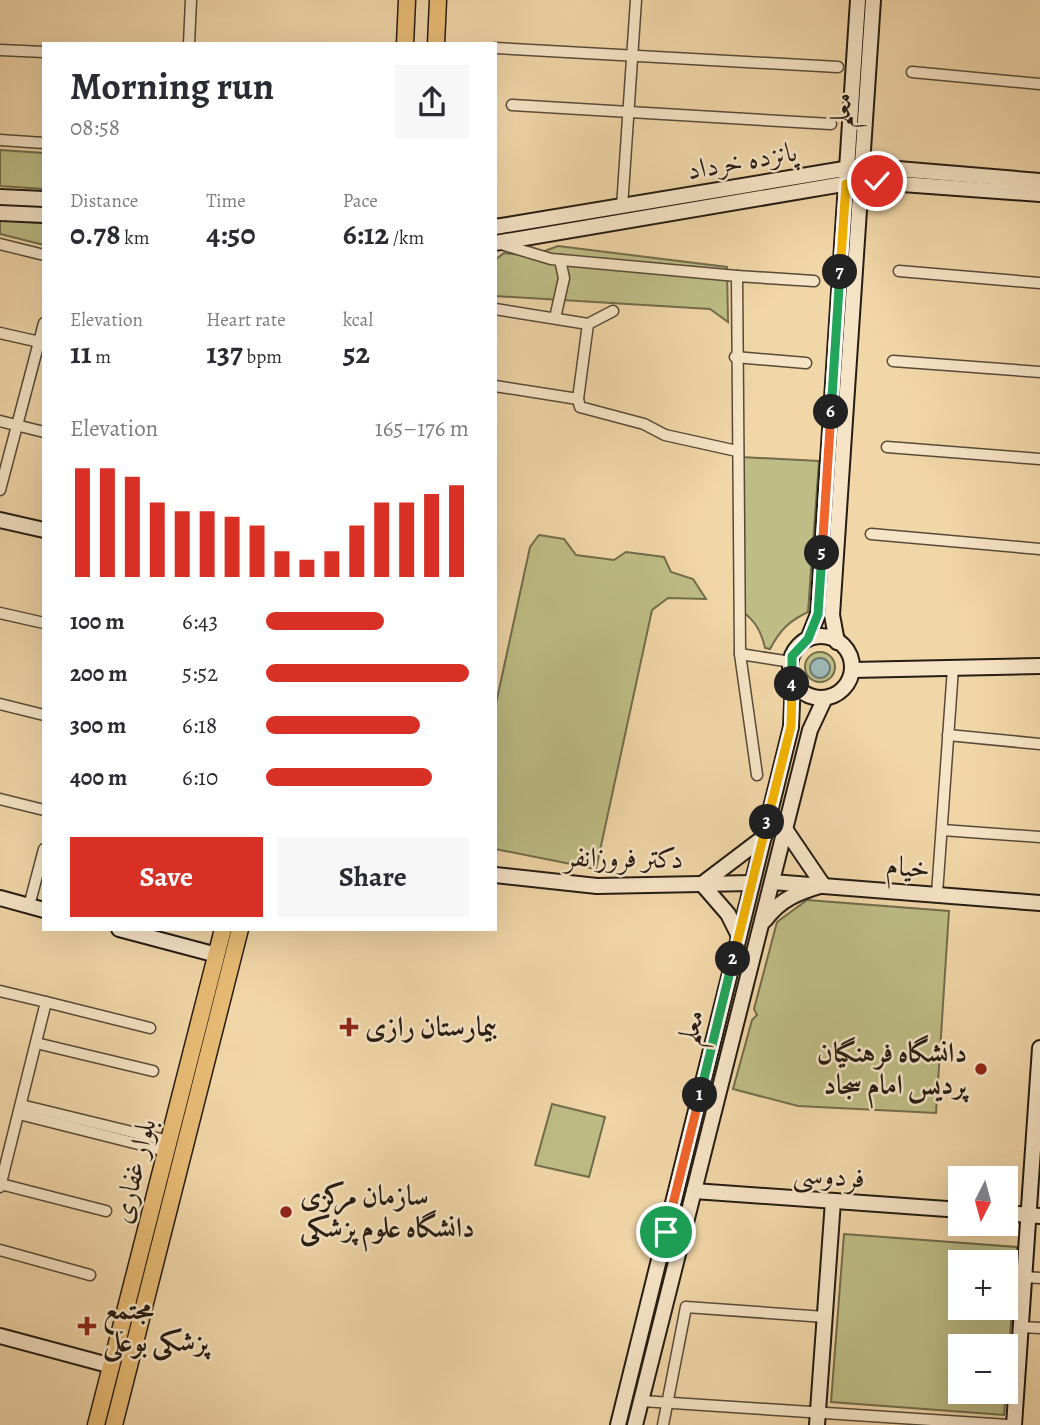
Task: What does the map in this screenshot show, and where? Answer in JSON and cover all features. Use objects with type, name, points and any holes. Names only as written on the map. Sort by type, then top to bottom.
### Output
[{"type":"main road","points":[[405,42],[407,0]]},
{"type":"main road","points":[[436,42],[438,0]]},
{"type":"main road","name":"معلم","points":[[837,642],[832,615],[854,174],[858,0]]},
{"type":"main road","name":"معلم","points":[[808,639],[818,614],[854,174],[873,0]]},
{"type":"main road","name":"پانزده خرداد","points":[[497,227],[854,174],[1040,181]]},
{"type":"main road","name":"پانزده خرداد","points":[[497,243],[854,174],[1040,194]]},
{"type":"main road","points":[[0,197],[42,199]]},
{"type":"main road","points":[[0,213],[42,215]]},
{"type":"main road","points":[[0,520],[42,530]]},
{"type":"main road","points":[[820,636],[837,642],[849,655],[852,670],[844,689],[825,698],[810,696],[799,690],[793,680],[791,662],[798,646],[808,639],[820,636]]},
{"type":"main road","points":[[852,670],[1040,666]]},
{"type":"main road","name":"معلم","points":[[618,1425],[791,726],[793,680]]},
{"type":"main road","name":"معلم","points":[[635,1425],[810,730],[825,698]]},
{"type":"main road","points":[[760,926],[773,908],[794,893],[823,885],[785,829]]},
{"type":"main road","points":[[739,936],[728,914],[702,884],[764,837]]},
{"type":"main road","name":"دکتر فروزانفر","points":[[497,875],[597,886],[752,883]]},
{"type":"main road","name":"خیام","points":[[772,882],[1040,902]]},
{"type":"main road","points":[[0,898],[37,908]]},
{"type":"main road","points":[[127,931],[217,955]]},
{"type":"main road","name":"بلوار غفاری","points":[[96,1425],[223,931]]},
{"type":"main road","name":"بلوار غفاری","points":[[114,1425],[239,931]]},
{"type":"main road","points":[[1014,1425],[1024,1277],[1033,1249],[1040,1048]]},
{"type":"main road","name":"فردوسی","points":[[694,1191],[948,1209]]},
{"type":"main road","points":[[818,1419],[833,1201]]},
{"type":"main road","points":[[0,1336],[111,1366]]},
{"type":"street","points":[[189,42],[191,0]]},
{"type":"street","points":[[622,207],[636,0]]},
{"type":"street","points":[[497,48],[838,67]]},
{"type":"street","points":[[0,50],[42,52]]},
{"type":"street","points":[[912,72],[1040,84]]},
{"type":"street","points":[[512,105],[831,124]]},
{"type":"street","points":[[0,140],[41,142]]},
{"type":"street","points":[[497,243],[560,260],[814,281]]},
{"type":"street","points":[[0,244],[42,254]]},
{"type":"street","points":[[555,318],[564,278],[560,260]]},
{"type":"street","points":[[899,271],[1040,283]]},
{"type":"street","points":[[737,276],[740,654],[757,775]]},
{"type":"street","points":[[497,309],[588,324],[613,311]]},
{"type":"street","points":[[588,324],[578,399],[585,410],[644,424],[665,435],[737,451]]},
{"type":"street","points":[[0,333],[41,343],[0,490]]},
{"type":"street","points":[[736,356],[806,363]]},
{"type":"street","points":[[893,361],[1040,372]]},
{"type":"street","points":[[497,386],[578,399]]},
{"type":"street","points":[[0,421],[42,431]]},
{"type":"street","points":[[887,447],[1040,458]]},
{"type":"street","points":[[871,534],[1040,549]]},
{"type":"street","points":[[0,612],[42,623]]},
{"type":"street","points":[[740,654],[791,662]]},
{"type":"street","points":[[937,894],[953,668]]},
{"type":"street","points":[[0,704],[42,714]]},
{"type":"street","points":[[948,735],[1040,744]]},
{"type":"street","points":[[0,799],[42,810]]},
{"type":"street","points":[[942,830],[1040,837]]},
{"type":"street","points":[[37,908],[42,866]]},
{"type":"street","points":[[0,991],[150,1028]]},
{"type":"street","points":[[46,1002],[20,1110],[5,1150],[0,1186],[106,1211]]},
{"type":"street","points":[[36,1043],[153,1071]]},
{"type":"street","points":[[20,1110],[168,1146]]},
{"type":"street","points":[[0,1250],[90,1275]]},
{"type":"street","points":[[1024,1277],[1040,1278]]},
{"type":"street","points":[[663,1425],[687,1307],[825,1317]]},
{"type":"street","points":[[1021,1327],[1040,1328]]},
{"type":"street","points":[[642,1401],[818,1419],[1008,1425]]},
{"type":"shaded area","points":[[0,150],[42,153],[42,189],[0,186]]},
{"type":"shaded area","points":[[0,220],[42,223],[42,244],[0,234]]},
{"type":"shaded area","points":[[558,246],[727,267],[728,322],[710,309],[497,296],[497,258],[504,253],[531,256]]},
{"type":"shaded area","points":[[741,457],[819,461],[808,612],[786,627],[770,649],[765,648],[757,627],[742,611]]},
{"type":"shaded area","points":[[539,535],[564,539],[576,555],[614,560],[626,552],[664,557],[671,572],[693,579],[706,599],[668,598],[652,610],[596,869],[497,849],[497,699],[530,547]]},
{"type":"shaded area","points":[[820,652],[831,656],[835,667],[831,678],[820,682],[809,678],[805,667],[809,656]]},
{"type":"shaded area","points":[[807,900],[949,911],[936,1113],[798,1106],[733,1089],[752,1020],[757,1015],[754,1009],[777,922]]},
{"type":"shaded area","points":[[552,1104],[605,1117],[589,1177],[535,1165]]},
{"type":"shaded area","points":[[844,1234],[1017,1247],[1017,1250],[948,1250],[948,1320],[1011,1320],[1010,1334],[948,1334],[948,1404],[1005,1404],[1004,1415],[831,1402]]},
{"type":"water","points":[[820,658],[827,661],[830,668],[827,675],[820,678],[813,675],[810,668],[813,661]]},
{"type":"place","name":"بیمارستان رازی","points":[[349,1027]]},
{"type":"place","name":"دانشگاه فرهنگیان پردیس امام سجاد","points":[[981,1069]]},
{"type":"place","name":"سازمان مرکزی دانشگاه علوم پزشکی","points":[[286,1212]]},
{"type":"place","name":"مجتمع پزشکی بوعلی","points":[[87,1326]]},
{"type":"route","points":[[666,1232],[791,726],[792,656],[798,646],[808,639],[818,614],[846,184],[877,181]]}]
